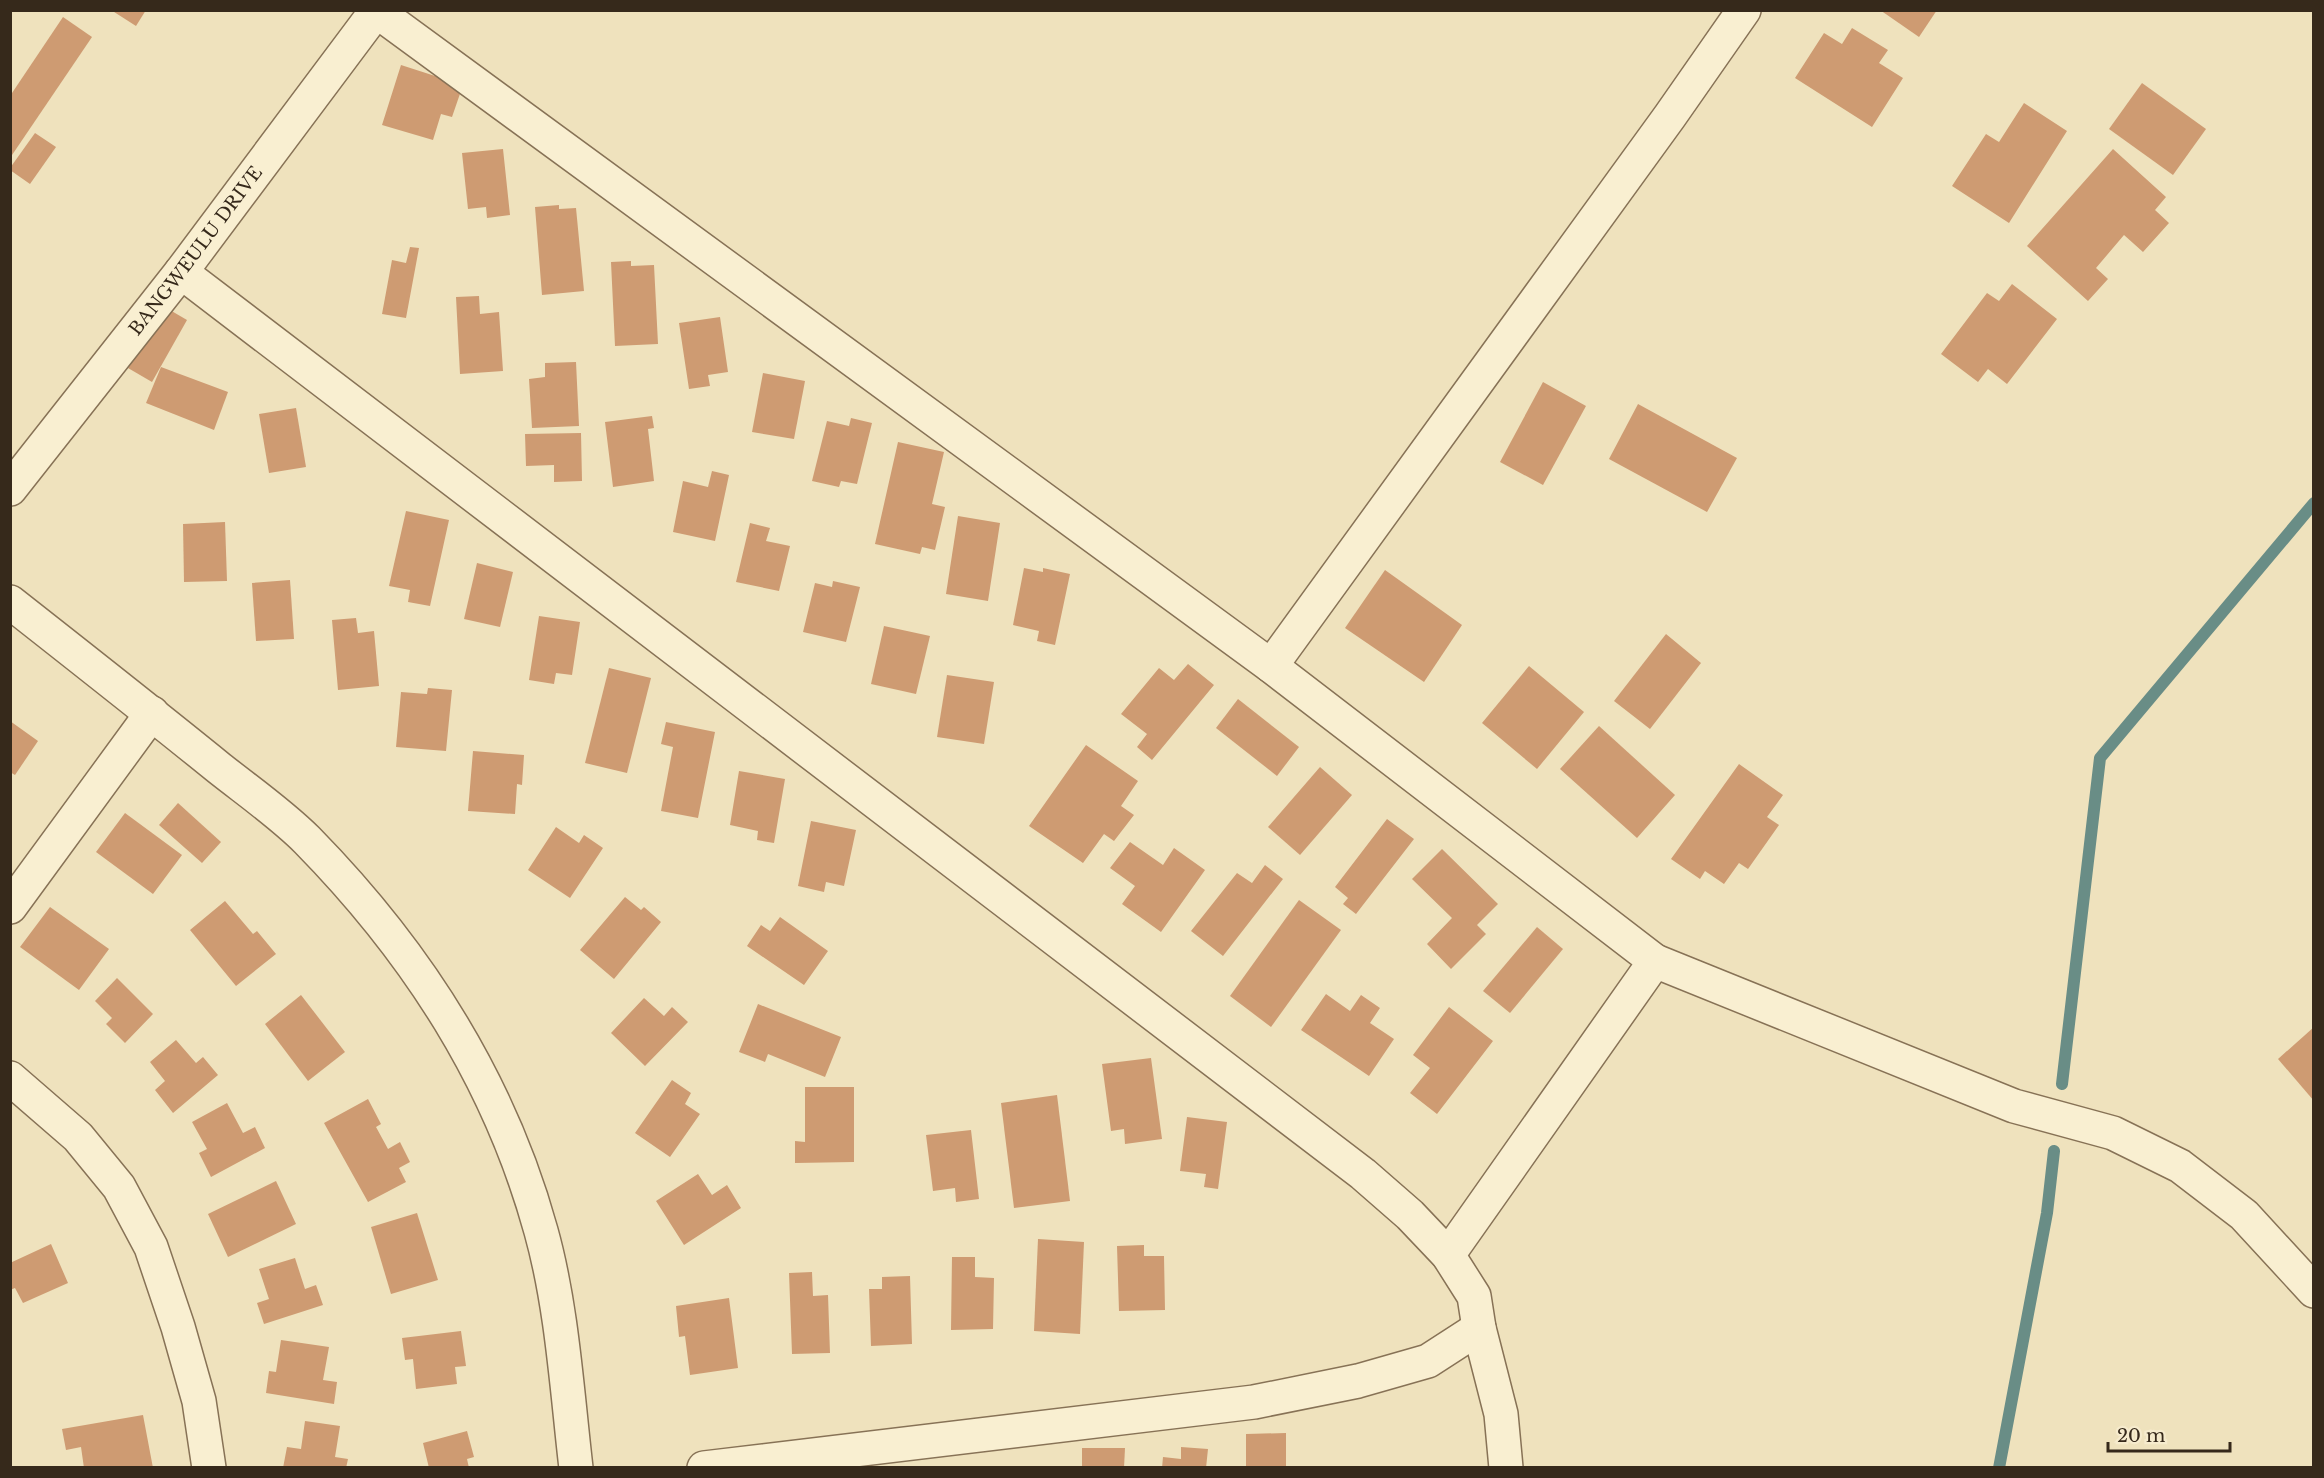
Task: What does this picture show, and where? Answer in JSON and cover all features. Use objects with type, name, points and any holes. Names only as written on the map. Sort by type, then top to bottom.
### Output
[{"type":"street","points":[[1271,666],[1663,126],[1744,10]]},
{"type":"street","points":[[376,11],[1271,666],[1655,961],[2014,1106],[2113,1133],[2180,1166],[2244,1215],[2313,1291]]},
{"type":"street","name":"BANGWEULU DRIVE","points":[[10,489],[181,272],[376,11]]},
{"type":"street","points":[[181,272],[1363,1174],[1410,1215],[1448,1255],[1474,1296],[1479,1328],[1501,1414],[1506,1467]]},
{"type":"street","points":[[10,602],[152,713],[305,838],[375,914],[430,987],[476,1063],[511,1140],[542,1233],[560,1327],[576,1467]]},
{"type":"street","points":[[10,907],[152,713]]},
{"type":"street","points":[[1448,1255],[1655,961]]},
{"type":"street","points":[[10,1078],[85,1145],[119,1186],[151,1247],[178,1327],[199,1401],[209,1467]]},
{"type":"street","points":[[704,1467],[1254,1402],[1358,1381],[1428,1361],[1479,1328]]},
{"type":"building","points":[[111,10],[146,10],[136,26]]},
{"type":"building","points":[[1880,10],[1937,10],[1919,37]]},
{"type":"building","points":[[63,17],[92,37],[10,158],[10,96]]},
{"type":"building","points":[[1852,28],[1888,50],[1879,63],[1903,78],[1872,127],[1795,78],[1824,33],[1842,44]]},
{"type":"building","points":[[401,65],[463,85],[452,117],[441,114],[433,140],[382,125]]},
{"type":"building","points":[[2142,83],[2206,129],[2173,175],[2109,129]]},
{"type":"building","points":[[2024,103],[2067,131],[2009,223],[1952,186],[1986,134],[1999,142]]},
{"type":"building","points":[[35,133],[56,147],[30,184],[10,168]]},
{"type":"building","points":[[503,149],[510,215],[487,218],[486,207],[468,209],[462,153]]},
{"type":"building","points":[[2113,149],[2166,197],[2155,210],[2169,223],[2143,252],[2124,235],[2096,268],[2108,279],[2088,301],[2027,246]]},
{"type":"building","points":[[559,205],[559,209],[576,208],[584,291],[542,295],[535,207]]},
{"type":"building","points":[[410,247],[419,248],[406,318],[382,314],[392,260],[406,263]]},
{"type":"building","points":[[631,261],[631,266],[654,265],[658,344],[615,346],[611,262]]},
{"type":"building","points":[[2012,284],[2057,319],[2007,384],[1988,369],[1978,382],[1941,354],[1987,293],[1999,301]]},
{"type":"building","points":[[479,296],[480,314],[499,312],[503,371],[460,374],[456,297]]},
{"type":"building","points":[[163,306],[187,320],[152,382],[128,368]]},
{"type":"building","points":[[720,317],[728,372],[708,375],[710,386],[689,389],[679,323]]},
{"type":"building","points":[[576,362],[579,426],[532,428],[529,379],[545,377],[545,363]]},
{"type":"building","points":[[161,367],[228,392],[214,430],[146,403]]},
{"type":"building","points":[[763,373],[805,381],[794,439],[752,432]]},
{"type":"building","points":[[1543,382],[1586,406],[1543,485],[1500,462]]},
{"type":"building","points":[[1638,404],[1737,458],[1707,512],[1609,459]]},
{"type":"building","points":[[296,408],[306,467],[269,473],[259,414]]},
{"type":"building","points":[[652,416],[654,428],[648,429],[654,481],[613,487],[605,422]]},
{"type":"building","points":[[851,418],[872,423],[857,484],[841,481],[839,487],[812,481],[827,421],[849,426]]},
{"type":"building","points":[[581,433],[582,481],[554,482],[554,465],[526,466],[525,434]]},
{"type":"building","points":[[898,442],[944,452],[932,504],[945,507],[935,550],[922,547],[920,554],[875,544]]},
{"type":"building","points":[[712,471],[729,475],[715,541],[673,532],[683,481],[708,487]]},
{"type":"building","points":[[406,511],[449,520],[430,606],[408,602],[410,590],[389,586]]},
{"type":"building","points":[[958,516],[1000,523],[988,601],[946,594]]},
{"type":"building","points":[[225,522],[227,581],[184,582],[183,524]]},
{"type":"building","points":[[750,523],[770,528],[766,541],[790,546],[779,591],[736,582]]},
{"type":"building","points":[[477,563],[513,572],[500,627],[464,619]]},
{"type":"building","points":[[1024,568],[1043,572],[1043,568],[1070,574],[1055,645],[1037,641],[1039,631],[1013,625]]},
{"type":"building","points":[[1385,570],[1462,625],[1424,682],[1345,628]]},
{"type":"building","points":[[290,580],[294,639],[256,641],[252,583]]},
{"type":"building","points":[[833,581],[860,587],[846,642],[803,632],[815,583],[832,587]]},
{"type":"building","points":[[539,616],[580,622],[572,675],[556,673],[554,684],[529,680]]},
{"type":"building","points":[[356,618],[358,633],[374,631],[379,686],[338,690],[332,620]]},
{"type":"building","points":[[884,626],[930,636],[916,694],[871,684]]},
{"type":"building","points":[[1666,634],[1701,663],[1650,729],[1614,701]]},
{"type":"building","points":[[1188,664],[1214,685],[1152,760],[1137,747],[1147,734],[1121,714],[1159,668],[1174,680]]},
{"type":"building","points":[[1529,666],[1584,712],[1537,769],[1482,723]]},
{"type":"building","points":[[609,668],[651,678],[627,773],[585,763]]},
{"type":"building","points":[[947,675],[994,682],[984,744],[937,737]]},
{"type":"building","points":[[428,688],[452,690],[446,751],[396,747],[401,692],[427,694]]},
{"type":"building","points":[[1238,699],[1299,747],[1277,776],[1216,728]]},
{"type":"building","points":[[10,721],[38,741],[15,775],[10,772]]},
{"type":"building","points":[[666,722],[715,732],[698,818],[661,811],[673,747],[661,744]]},
{"type":"building","points":[[1599,726],[1675,795],[1637,838],[1560,769]]},
{"type":"building","points":[[1086,745],[1138,781],[1121,806],[1134,815],[1114,841],[1104,834],[1083,863],[1029,826]]},
{"type":"building","points":[[473,751],[524,755],[522,785],[517,784],[515,814],[468,811]]},
{"type":"building","points":[[1739,764],[1783,795],[1767,817],[1779,825],[1748,869],[1739,863],[1724,884],[1705,871],[1700,879],[1671,859]]},
{"type":"building","points":[[1320,767],[1352,795],[1300,855],[1268,827]]},
{"type":"building","points":[[739,771],[785,779],[774,843],[757,840],[758,831],[730,825]]},
{"type":"building","points":[[178,803],[221,842],[202,863],[159,825]]},
{"type":"building","points":[[125,813],[182,855],[153,894],[96,852]]},
{"type":"building","points":[[1387,819],[1414,839],[1356,914],[1343,904],[1348,898],[1335,887]]},
{"type":"building","points":[[811,821],[856,830],[844,886],[826,882],[824,892],[798,886]]},
{"type":"building","points":[[556,827],[579,843],[584,835],[603,848],[570,898],[528,870]]},
{"type":"building","points":[[1130,842],[1163,865],[1174,848],[1205,870],[1161,932],[1122,904],[1135,886],[1110,868]]},
{"type":"building","points":[[1442,849],[1498,904],[1477,925],[1486,934],[1451,969],[1427,944],[1452,918],[1412,879]]},
{"type":"building","points":[[1265,865],[1283,879],[1223,956],[1191,931],[1237,873],[1252,883]]},
{"type":"building","points":[[625,897],[641,910],[644,907],[661,922],[614,979],[580,950]]},
{"type":"building","points":[[1299,900],[1341,930],[1271,1027],[1230,996]]},
{"type":"building","points":[[225,901],[253,934],[257,931],[276,954],[236,986],[190,930]]},
{"type":"building","points":[[50,907],[109,949],[79,990],[20,947]]},
{"type":"building","points":[[780,917],[828,951],[804,985],[747,946],[761,925],[770,931]]},
{"type":"building","points":[[1537,927],[1563,949],[1510,1013],[1483,991]]},
{"type":"building","points":[[117,978],[153,1014],[125,1043],[106,1024],[112,1018],[95,1001]]},
{"type":"building","points":[[1326,994],[1350,1011],[1361,995],[1380,1008],[1370,1023],[1394,1039],[1369,1076],[1301,1030]]},
{"type":"building","points":[[301,995],[345,1052],[308,1081],[265,1024]]},
{"type":"building","points":[[644,998],[664,1016],[672,1007],[688,1022],[645,1066],[611,1033]]},
{"type":"building","points":[[758,1004],[841,1037],[825,1077],[768,1054],[765,1062],[739,1052]]},
{"type":"building","points":[[1449,1007],[1493,1041],[1437,1114],[1410,1093],[1430,1068],[1413,1055]]},
{"type":"building","points":[[2314,1027],[2314,1101],[2278,1059]]},
{"type":"building","points":[[176,1040],[196,1063],[203,1057],[218,1075],[173,1113],[155,1090],[165,1081],[150,1062]]},
{"type":"building","points":[[1151,1058],[1162,1139],[1125,1144],[1124,1129],[1111,1131],[1102,1064]]},
{"type":"building","points":[[672,1080],[691,1093],[685,1104],[700,1114],[670,1157],[635,1133]]},
{"type":"building","points":[[805,1087],[854,1087],[854,1162],[795,1163],[795,1141],[805,1142]]},
{"type":"building","points":[[1057,1095],[1070,1201],[1014,1208],[1001,1103]]},
{"type":"building","points":[[368,1099],[381,1124],[376,1127],[388,1149],[400,1142],[410,1162],[399,1168],[406,1182],[368,1202],[324,1123]]},
{"type":"building","points":[[227,1103],[243,1133],[255,1127],[265,1148],[211,1177],[199,1153],[207,1149],[192,1122]]},
{"type":"building","points":[[1187,1117],[1227,1122],[1218,1189],[1204,1187],[1206,1174],[1180,1171]]},
{"type":"building","points":[[971,1130],[979,1199],[956,1202],[955,1188],[933,1191],[926,1135]]},
{"type":"building","points":[[698,1174],[712,1195],[727,1185],[741,1208],[684,1245],[656,1201]]},
{"type":"building","points":[[276,1181],[296,1224],[228,1257],[208,1214]]},
{"type":"building","points":[[417,1213],[438,1280],[391,1294],[371,1227]]},
{"type":"building","points":[[1038,1239],[1084,1242],[1080,1334],[1034,1331]]},
{"type":"building","points":[[51,1244],[68,1283],[23,1303],[15,1288],[10,1290],[10,1263]]},
{"type":"building","points":[[1144,1245],[1144,1256],[1164,1256],[1165,1310],[1119,1311],[1117,1246]]},
{"type":"building","points":[[952,1257],[975,1257],[975,1277],[994,1278],[993,1329],[951,1330]]},
{"type":"building","points":[[295,1258],[305,1289],[316,1285],[323,1305],[264,1324],[257,1303],[269,1299],[259,1269]]},
{"type":"building","points":[[812,1272],[813,1296],[828,1295],[830,1353],[792,1354],[789,1273]]},
{"type":"building","points":[[910,1276],[912,1344],[871,1346],[869,1289],[882,1289],[882,1277]]},
{"type":"building","points":[[729,1298],[738,1368],[690,1375],[685,1336],[679,1337],[676,1306]]},
{"type":"building","points":[[461,1331],[466,1366],[455,1367],[457,1384],[416,1389],[413,1359],[405,1360],[402,1338]]},
{"type":"building","points":[[281,1340],[329,1347],[323,1380],[337,1382],[334,1404],[266,1393],[269,1371],[276,1372]]},
{"type":"building","points":[[143,1415],[153,1468],[84,1468],[81,1447],[66,1450],[62,1429]]},
{"type":"building","points":[[305,1421],[340,1426],[335,1457],[348,1459],[346,1468],[283,1468],[287,1447],[301,1449]]},
{"type":"building","points":[[467,1431],[474,1457],[467,1459],[469,1468],[429,1468],[423,1443]]},
{"type":"building","points":[[1286,1433],[1286,1468],[1246,1468],[1246,1434]]},
{"type":"building","points":[[1181,1447],[1208,1449],[1206,1468],[1162,1468],[1163,1457],[1181,1459]]},
{"type":"building","points":[[1082,1448],[1125,1448],[1124,1468],[1082,1468]]},
{"type":"waterway","points":[[2062,1084],[2100,758],[2314,503]]},
{"type":"waterway","points":[[1999,1468],[2047,1213],[2054,1151]]}]
